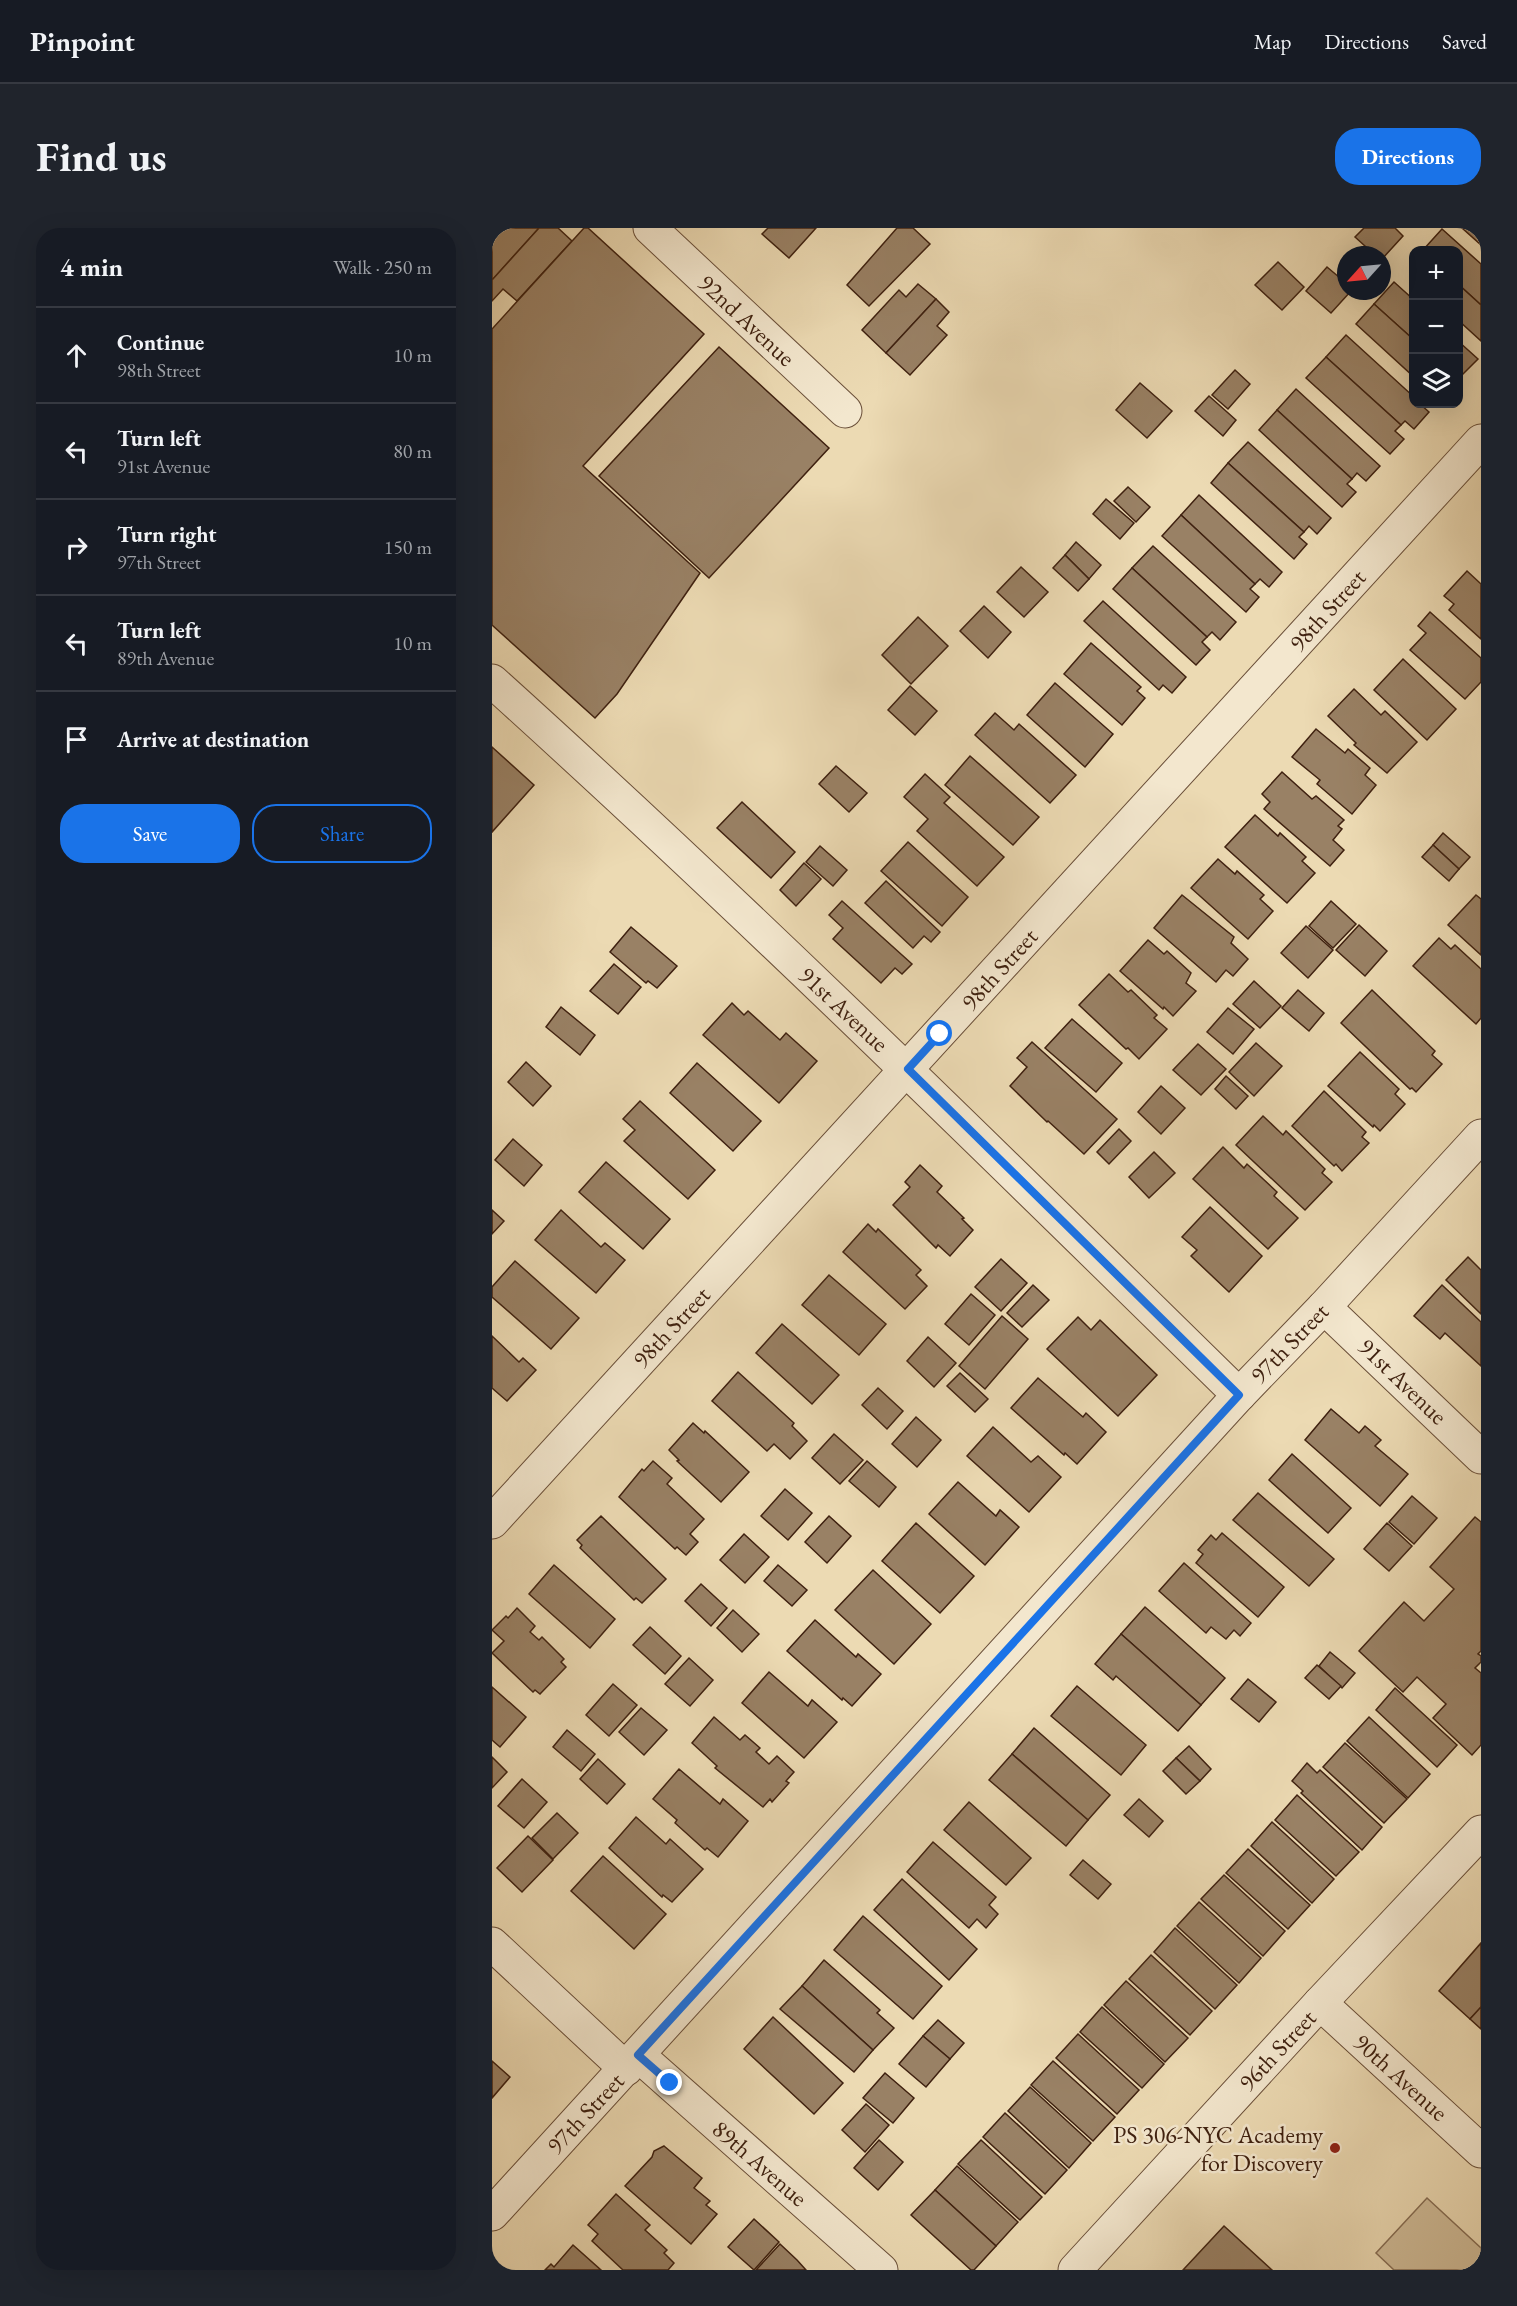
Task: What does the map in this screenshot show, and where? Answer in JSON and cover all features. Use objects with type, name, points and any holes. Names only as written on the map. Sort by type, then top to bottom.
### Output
[{"type":"street","name":"92nd Avenue","points":[[650,228],[844,411]]},
{"type":"street","name":"98th Street","points":[[492,1522],[1481,441]]},
{"type":"street","name":"91st Avenue","points":[[492,681],[596,775],[908,1069],[1239,1395]]},
{"type":"street","name":"97th Street","points":[[492,2214],[1239,1395],[1324,1307],[1481,1136]]},
{"type":"street","name":"91st Avenue","points":[[1324,1307],[1481,1456]]},
{"type":"street","name":"96th Street","points":[[1075,2270],[1320,2003],[1481,1832]]},
{"type":"street","name":"89th Avenue","points":[[492,1944],[881,2270]]},
{"type":"street","name":"90th Avenue","points":[[1320,2003],[1481,2151]]},
{"type":"shaded area","points":[[1427,2198],[1481,2248],[1481,2270],[1394,2270],[1376,2253]]},
{"type":"building","points":[[499,228],[539,228],[492,280],[492,235]]},
{"type":"building","points":[[539,228],[558,228],[572,241],[517,301],[503,289],[492,301],[492,280]]},
{"type":"building","points":[[584,228],[588,228],[704,334],[583,466],[700,573],[617,694],[595,718],[492,625],[492,329]]},
{"type":"building","points":[[768,228],[816,228],[789,258],[762,234]]},
{"type":"building","points":[[897,228],[913,228],[930,244],[869,306],[847,285]]},
{"type":"building","points":[[1364,228],[1395,228],[1403,236],[1391,249],[1391,246],[1365,246],[1355,237]]},
{"type":"building","points":[[1462,228],[1481,228],[1481,245]]},
{"type":"building","points":[[1442,229],[1461,246],[1427,246]]},
{"type":"building","points":[[1463,248],[1481,264],[1481,305],[1463,289]]},
{"type":"building","points":[[1278,262],[1304,287],[1282,310],[1255,285]]},
{"type":"building","points":[[1327,267],[1337,275],[1337,300],[1343,300],[1331,313],[1306,291]]},
{"type":"building","points":[[1394,282],[1409,296],[1409,336],[1374,304],[1378,300],[1391,300],[1391,285]]},
{"type":"building","points":[[918,284],[936,299],[886,353],[862,330],[899,290],[906,297]]},
{"type":"building","points":[[1463,289],[1481,305],[1481,341],[1463,325]]},
{"type":"building","points":[[936,299],[949,312],[937,326],[947,335],[910,375],[886,353]]},
{"type":"building","points":[[1374,304],[1409,336],[1409,372],[1356,324]]},
{"type":"building","points":[[1346,335],[1409,392],[1409,408],[1424,408],[1429,412],[1414,429],[1405,421],[1401,425],[1326,357]]},
{"type":"building","points":[[1463,346],[1478,359],[1463,374]]},
{"type":"building","points":[[719,347],[829,448],[709,578],[599,476]]},
{"type":"building","points":[[1326,357],[1401,425],[1395,431],[1404,439],[1390,454],[1306,378]]},
{"type":"building","points":[[1235,370],[1250,384],[1228,409],[1212,395]]},
{"type":"building","points":[[1140,383],[1172,411],[1147,438],[1116,410]]},
{"type":"building","points":[[1296,389],[1380,466],[1366,481],[1357,473],[1352,479],[1277,410]]},
{"type":"building","points":[[1209,396],[1236,420],[1223,436],[1195,411]]},
{"type":"building","points":[[1277,410],[1352,479],[1347,484],[1356,492],[1342,507],[1259,430]]},
{"type":"building","points":[[1248,442],[1331,518],[1317,534],[1309,526],[1304,532],[1228,463]]},
{"type":"building","points":[[1228,463],[1304,532],[1299,537],[1307,544],[1294,559],[1211,483]]},
{"type":"building","points":[[1128,487],[1150,507],[1136,522],[1114,501]]},
{"type":"building","points":[[1199,495],[1282,572],[1269,587],[1260,579],[1255,584],[1181,515]]},
{"type":"building","points":[[1106,499],[1134,523],[1120,539],[1093,514]]},
{"type":"building","points":[[1181,515],[1255,584],[1250,589],[1259,597],[1246,612],[1162,536]]},
{"type":"building","points":[[1076,542],[1101,565],[1089,579],[1065,555]]},
{"type":"building","points":[[1153,546],[1236,622],[1220,640],[1212,632],[1207,637],[1132,568]]},
{"type":"building","points":[[1065,555],[1089,579],[1078,591],[1053,568]]},
{"type":"building","points":[[1021,567],[1048,592],[1024,617],[997,592]]},
{"type":"building","points":[[1132,568],[1207,637],[1202,642],[1210,650],[1196,665],[1113,589]]},
{"type":"building","points":[[1467,571],[1481,584],[1481,639],[1449,610],[1454,604],[1444,596]]},
{"type":"building","points":[[1103,601],[1186,677],[1172,693],[1163,685],[1159,690],[1084,621]]},
{"type":"building","points":[[984,606],[1011,632],[988,658],[960,631]]},
{"type":"building","points":[[1430,612],[1481,658],[1481,682],[1465,699],[1410,650],[1426,633],[1418,626]]},
{"type":"building","points":[[918,617],[948,646],[911,684],[882,655]]},
{"type":"building","points":[[1091,643],[1141,687],[1137,691],[1145,698],[1122,725],[1064,674]]},
{"type":"building","points":[[1403,659],[1456,709],[1427,740],[1374,690]]},
{"type":"building","points":[[1055,683],[1113,734],[1085,767],[1027,715]]},
{"type":"building","points":[[910,686],[937,711],[915,735],[888,710]]},
{"type":"building","points":[[1354,689],[1381,715],[1385,711],[1417,742],[1387,773],[1354,745],[1356,743],[1328,716]]},
{"type":"building","points":[[995,713],[1014,730],[1019,724],[1076,775],[1050,803],[975,735]]},
{"type":"building","points":[[1316,729],[1345,753],[1348,749],[1370,768],[1365,775],[1376,785],[1352,814],[1317,784],[1320,780],[1292,757]]},
{"type":"building","points":[[492,747],[534,785],[492,832]]},
{"type":"building","points":[[970,756],[1039,817],[1013,845],[945,785]]},
{"type":"building","points":[[836,766],[867,793],[849,812],[819,784]]},
{"type":"building","points":[[1282,772],[1312,799],[1316,796],[1344,820],[1338,826],[1342,829],[1333,840],[1344,850],[1330,866],[1264,809],[1270,802],[1262,794]]},
{"type":"building","points":[[925,774],[950,797],[944,803],[1004,857],[977,886],[917,831],[928,819],[904,797]]},
{"type":"building","points":[[742,802],[795,852],[771,878],[717,828]]},
{"type":"building","points":[[1255,815],[1278,836],[1280,833],[1306,857],[1302,861],[1315,873],[1287,903],[1225,847]]},
{"type":"building","points":[[1443,833],[1470,857],[1459,869],[1433,845]]},
{"type":"building","points":[[908,842],[968,897],[942,926],[881,871]]},
{"type":"building","points":[[1433,845],[1459,869],[1449,881],[1422,857]]},
{"type":"building","points":[[820,846],[847,870],[833,886],[806,862]]},
{"type":"building","points":[[1218,859],[1235,874],[1237,871],[1264,895],[1260,899],[1273,911],[1248,939],[1191,888]]},
{"type":"building","points":[[804,863],[821,879],[796,906],[780,890]]},
{"type":"building","points":[[886,881],[940,932],[931,942],[924,936],[913,948],[865,903]]},
{"type":"building","points":[[1182,895],[1234,937],[1231,943],[1248,959],[1233,976],[1226,970],[1216,982],[1154,928]]},
{"type":"building","points":[[1476,895],[1481,899],[1481,955],[1448,925]]},
{"type":"building","points":[[842,901],[912,964],[902,974],[895,968],[881,983],[833,939],[843,928],[829,915]]},
{"type":"building","points":[[1331,901],[1356,924],[1333,948],[1309,926]]},
{"type":"building","points":[[1359,925],[1387,951],[1365,976],[1336,950]]},
{"type":"building","points":[[1306,926],[1333,950],[1308,978],[1281,953]]},
{"type":"building","points":[[631,927],[677,966],[657,988],[648,981],[646,983],[610,952]]},
{"type":"building","points":[[1439,938],[1451,949],[1455,945],[1481,969],[1481,1018],[1476,1024],[1413,966]]},
{"type":"building","points":[[1148,940],[1164,954],[1167,951],[1191,973],[1186,983],[1196,991],[1173,1016],[1120,971]]},
{"type":"building","points":[[614,964],[641,987],[618,1014],[590,991]]},
{"type":"building","points":[[1109,974],[1128,992],[1131,990],[1157,1015],[1154,1018],[1167,1029],[1139,1059],[1079,1005]]},
{"type":"building","points":[[1254,981],[1281,1006],[1260,1028],[1233,1004]]},
{"type":"building","points":[[1298,990],[1324,1013],[1309,1031],[1282,1008]]},
{"type":"building","points":[[1372,990],[1435,1051],[1432,1055],[1442,1064],[1416,1092],[1410,1089],[1341,1023]]},
{"type":"building","points":[[732,1003],[744,1015],[748,1011],[780,1040],[786,1033],[817,1061],[779,1103],[703,1035]]},
{"type":"building","points":[[561,1007],[595,1035],[580,1055],[546,1027]]},
{"type":"building","points":[[1228,1008],[1254,1029],[1233,1054],[1207,1032]]},
{"type":"building","points":[[1072,1019],[1122,1063],[1096,1092],[1045,1048]]},
{"type":"building","points":[[1032,1042],[1117,1119],[1084,1154],[1010,1086],[1027,1067],[1017,1058]]},
{"type":"building","points":[[1256,1043],[1282,1066],[1254,1096],[1229,1072]]},
{"type":"building","points":[[1198,1044],[1226,1069],[1201,1095],[1173,1070]]},
{"type":"building","points":[[1360,1052],[1399,1089],[1395,1094],[1405,1104],[1380,1131],[1328,1086]]},
{"type":"building","points":[[526,1062],[551,1086],[533,1106],[508,1082]]},
{"type":"building","points":[[697,1063],[761,1121],[733,1151],[670,1093]]},
{"type":"building","points":[[1226,1076],[1248,1096],[1236,1109],[1215,1089]]},
{"type":"building","points":[[1161,1086],[1185,1108],[1161,1134],[1138,1112]]},
{"type":"building","points":[[1324,1091],[1366,1132],[1362,1137],[1369,1143],[1342,1171],[1292,1126]]},
{"type":"building","points":[[640,1101],[715,1170],[688,1199],[624,1141],[635,1130],[623,1119]]},
{"type":"building","points":[[1263,1116],[1283,1135],[1286,1131],[1325,1169],[1322,1173],[1332,1182],[1305,1210],[1236,1145]]},
{"type":"building","points":[[1119,1129],[1131,1141],[1109,1164],[1097,1152]]},
{"type":"building","points":[[513,1139],[542,1165],[524,1186],[495,1160]]},
{"type":"building","points":[[1223,1147],[1244,1168],[1247,1164],[1277,1192],[1274,1196],[1298,1218],[1268,1249],[1193,1179]]},
{"type":"building","points":[[1154,1152],[1175,1173],[1149,1198],[1129,1177]]},
{"type":"building","points":[[606,1162],[670,1219],[643,1249],[579,1192]]},
{"type":"building","points":[[920,1165],[942,1186],[937,1192],[973,1230],[950,1256],[938,1245],[936,1248],[893,1205],[910,1187],[905,1182]]},
{"type":"building","points":[[1210,1207],[1262,1256],[1229,1292],[1191,1256],[1197,1250],[1182,1237]]},
{"type":"building","points":[[492,1210],[504,1221],[492,1234]]},
{"type":"building","points":[[561,1210],[601,1247],[605,1243],[625,1260],[596,1293],[535,1240]]},
{"type":"building","points":[[868,1224],[876,1232],[878,1229],[921,1270],[916,1275],[927,1286],[905,1309],[843,1252]]},
{"type":"building","points":[[1468,1257],[1481,1270],[1481,1314],[1446,1280]]},
{"type":"building","points":[[1001,1259],[1027,1283],[1001,1311],[975,1287]]},
{"type":"building","points":[[515,1261],[579,1318],[551,1349],[492,1297],[492,1287]]},
{"type":"building","points":[[829,1275],[886,1324],[859,1355],[802,1305]]},
{"type":"building","points":[[1033,1285],[1049,1300],[1022,1327],[1007,1313]]},
{"type":"building","points":[[1442,1285],[1481,1322],[1481,1366],[1445,1333],[1440,1339],[1414,1316]]},
{"type":"building","points":[[971,1294],[995,1315],[969,1345],[945,1324]]},
{"type":"building","points":[[1002,1316],[1028,1339],[985,1389],[959,1366]]},
{"type":"building","points":[[1078,1317],[1091,1330],[1100,1320],[1157,1375],[1118,1416],[1047,1349]]},
{"type":"building","points":[[782,1324],[839,1375],[812,1404],[756,1353]]},
{"type":"building","points":[[492,1336],[519,1362],[523,1358],[536,1370],[507,1401],[492,1388]]},
{"type":"building","points":[[928,1337],[956,1363],[934,1387],[907,1361]]},
{"type":"building","points":[[738,1372],[794,1423],[792,1426],[807,1441],[790,1459],[774,1444],[767,1451],[712,1401]]},
{"type":"building","points":[[960,1373],[988,1399],[975,1412],[947,1386]]},
{"type":"building","points":[[1038,1378],[1083,1417],[1086,1413],[1106,1432],[1077,1464],[1011,1408]]},
{"type":"building","points":[[878,1388],[903,1411],[887,1429],[862,1405]]},
{"type":"building","points":[[1331,1409],[1359,1433],[1365,1426],[1381,1440],[1375,1446],[1408,1474],[1380,1506],[1305,1440]]},
{"type":"building","points":[[916,1417],[941,1440],[917,1467],[892,1444]]},
{"type":"building","points":[[693,1423],[704,1433],[705,1431],[749,1472],[721,1502],[677,1461],[679,1460],[669,1450]]},
{"type":"building","points":[[993,1427],[1031,1462],[1038,1456],[1061,1477],[1029,1512],[967,1456]]},
{"type":"building","points":[[834,1434],[863,1460],[840,1484],[812,1458]]},
{"type":"building","points":[[1292,1454],[1351,1508],[1328,1533],[1269,1480]]},
{"type":"building","points":[[653,1461],[672,1478],[667,1484],[704,1519],[690,1534],[698,1542],[686,1555],[677,1547],[675,1549],[619,1497],[642,1469],[644,1471]]},
{"type":"building","points":[[867,1461],[896,1487],[879,1507],[849,1481]]},
{"type":"building","points":[[958,1482],[996,1516],[1000,1510],[1019,1527],[985,1565],[929,1514]]},
{"type":"building","points":[[785,1489],[812,1513],[788,1540],[761,1516]]},
{"type":"building","points":[[1258,1493],[1334,1559],[1309,1586],[1233,1520]]},
{"type":"building","points":[[1412,1496],[1437,1518],[1414,1544],[1389,1522]]},
{"type":"building","points":[[601,1516],[666,1579],[642,1603],[636,1598],[634,1600],[580,1548],[582,1545],[577,1540]]},
{"type":"building","points":[[829,1516],[851,1536],[827,1563],[805,1542]]},
{"type":"building","points":[[1475,1517],[1481,1522],[1481,1651],[1478,1654],[1481,1656],[1481,1662],[1475,1668],[1481,1673],[1481,1745],[1472,1755],[1433,1718],[1446,1704],[1417,1677],[1403,1692],[1359,1651],[1404,1602],[1424,1621],[1454,1589],[1430,1567]]},
{"type":"building","points":[[916,1523],[974,1576],[940,1613],[882,1561]]},
{"type":"building","points":[[1387,1523],[1412,1546],[1389,1571],[1364,1549]]},
{"type":"building","points":[[1222,1533],[1284,1587],[1258,1617],[1196,1563],[1203,1554],[1198,1550],[1211,1535],[1216,1540]]},
{"type":"building","points":[[744,1534],[769,1557],[745,1583],[720,1560]]},
{"type":"building","points":[[1184,1563],[1251,1623],[1240,1636],[1234,1630],[1226,1639],[1211,1627],[1206,1633],[1159,1591]]},
{"type":"building","points":[[554,1565],[615,1619],[590,1648],[529,1594]]},
{"type":"building","points":[[778,1565],[807,1590],[792,1606],[764,1581]]},
{"type":"building","points":[[873,1570],[931,1624],[894,1664],[835,1610]]},
{"type":"building","points":[[701,1584],[727,1608],[711,1626],[685,1601]]},
{"type":"building","points":[[1145,1607],[1225,1678],[1201,1705],[1121,1634]]},
{"type":"building","points":[[517,1608],[535,1626],[530,1632],[539,1640],[542,1637],[564,1659],[561,1662],[566,1667],[540,1694],[535,1690],[533,1692],[492,1653],[504,1641],[492,1630]]},
{"type":"building","points":[[733,1610],[759,1634],[742,1652],[717,1628]]},
{"type":"building","points":[[815,1620],[856,1657],[858,1654],[881,1674],[852,1706],[843,1698],[842,1700],[787,1651]]},
{"type":"building","points":[[650,1627],[681,1656],[665,1674],[633,1645]]},
{"type":"building","points":[[1121,1634],[1201,1705],[1178,1731],[1116,1676],[1113,1680],[1095,1664]]},
{"type":"building","points":[[1330,1652],[1355,1673],[1342,1688],[1319,1666]]},
{"type":"building","points":[[689,1658],[713,1680],[690,1706],[665,1684]]},
{"type":"building","points":[[1317,1665],[1341,1686],[1329,1699],[1305,1678]]},
{"type":"building","points":[[769,1672],[808,1706],[812,1700],[837,1722],[804,1758],[742,1703]]},
{"type":"building","points":[[1248,1679],[1276,1702],[1259,1722],[1231,1699]]},
{"type":"building","points":[[613,1684],[637,1705],[609,1736],[586,1715]]},
{"type":"building","points":[[1077,1686],[1146,1745],[1121,1775],[1051,1716]]},
{"type":"building","points":[[492,1687],[526,1717],[500,1747],[492,1740]]},
{"type":"building","points":[[1395,1688],[1457,1745],[1437,1767],[1376,1710]]},
{"type":"building","points":[[641,1708],[667,1730],[644,1755],[619,1732]]},
{"type":"building","points":[[714,1717],[740,1740],[745,1735],[760,1748],[756,1752],[769,1764],[777,1756],[794,1772],[786,1781],[789,1783],[772,1802],[770,1799],[763,1807],[715,1768],[717,1766],[692,1743]]},
{"type":"building","points":[[1369,1717],[1430,1774],[1408,1798],[1347,1741]]},
{"type":"building","points":[[1034,1728],[1110,1795],[1088,1820],[1012,1754]]},
{"type":"building","points":[[567,1730],[595,1754],[581,1771],[553,1747]]},
{"type":"building","points":[[1345,1743],[1407,1799],[1384,1823],[1323,1767]]},
{"type":"building","points":[[1189,1746],[1211,1769],[1200,1781],[1176,1758]]},
{"type":"building","points":[[1012,1754],[1088,1820],[1066,1846],[989,1780]]},
{"type":"building","points":[[492,1757],[507,1772],[492,1788]]},
{"type":"building","points":[[1176,1758],[1200,1781],[1186,1794],[1163,1771]]},
{"type":"building","points":[[598,1759],[625,1784],[607,1804],[580,1779]]},
{"type":"building","points":[[1307,1763],[1317,1773],[1320,1770],[1382,1827],[1362,1850],[1301,1793],[1303,1791],[1292,1781]]},
{"type":"building","points":[[679,1769],[720,1804],[723,1799],[748,1821],[718,1857],[707,1848],[705,1850],[675,1823],[677,1820],[653,1799]]},
{"type":"building","points":[[522,1779],[547,1802],[524,1828],[498,1806]]},
{"type":"building","points":[[1297,1795],[1359,1852],[1336,1876],[1275,1820]]},
{"type":"building","points":[[1139,1799],[1163,1821],[1149,1837],[1124,1815]]},
{"type":"building","points":[[969,1802],[1031,1858],[1006,1885],[944,1830]]},
{"type":"building","points":[[557,1813],[578,1833],[553,1859],[532,1838]]},
{"type":"building","points":[[636,1817],[666,1844],[670,1839],[703,1869],[672,1902],[663,1895],[662,1897],[609,1848]]},
{"type":"building","points":[[1272,1822],[1334,1879],[1312,1903],[1251,1846]]},
{"type":"building","points":[[528,1836],[553,1860],[522,1892],[497,1868]]},
{"type":"building","points":[[933,1842],[996,1897],[989,1905],[998,1914],[986,1928],[977,1919],[969,1928],[907,1872]]},
{"type":"building","points":[[1248,1849],[1310,1905],[1288,1929],[1226,1873]]},
{"type":"building","points":[[603,1856],[666,1914],[634,1949],[571,1891]]},
{"type":"building","points":[[1083,1860],[1111,1884],[1098,1899],[1070,1875]]},
{"type":"building","points":[[1224,1875],[1285,1931],[1263,1956],[1201,1899]]},
{"type":"building","points":[[902,1879],[977,1949],[949,1980],[874,1910]]},
{"type":"building","points":[[1199,1902],[1261,1958],[1239,1983],[1177,1926]]},
{"type":"building","points":[[863,1916],[942,1986],[913,2019],[834,1950]]},
{"type":"building","points":[[1175,1928],[1237,1985],[1215,2009],[1154,1952]]},
{"type":"building","points":[[1481,1943],[1481,2007],[1470,2019],[1439,1991]]},
{"type":"building","points":[[1151,1955],[1212,2011],[1190,2035],[1129,1979]]},
{"type":"building","points":[[824,1960],[880,2010],[877,2013],[894,2028],[873,2050],[802,1986]]},
{"type":"building","points":[[1126,1981],[1188,2038],[1165,2062],[1104,2005]]},
{"type":"building","points":[[802,1986],[873,2050],[854,2072],[780,2009]]},
{"type":"building","points":[[1102,2007],[1164,2064],[1142,2088],[1080,2032]]},
{"type":"building","points":[[1481,2007],[1481,2029],[1470,2019]]},
{"type":"building","points":[[773,2017],[843,2083],[814,2114],[744,2049]]},
{"type":"building","points":[[938,2020],[964,2043],[950,2059],[923,2036]]},
{"type":"building","points":[[1078,2034],[1139,2090],[1117,2114],[1056,2058]]},
{"type":"building","points":[[923,2036],[950,2059],[926,2087],[899,2064]]},
{"type":"building","points":[[492,2061],[510,2077],[492,2098]]},
{"type":"building","points":[[1053,2061],[1115,2117],[1093,2141],[1031,2085]]},
{"type":"building","points":[[885,2073],[914,2098],[893,2123],[863,2098]]},
{"type":"building","points":[[1030,2087],[1091,2143],[1069,2168],[1008,2111]]},
{"type":"building","points":[[866,2104],[889,2125],[865,2152],[842,2130]]},
{"type":"building","points":[[1005,2113],[1067,2170],[1045,2194],[983,2137]]},
{"type":"building","points":[[879,2140],[903,2162],[878,2190],[854,2168]]},
{"type":"building","points":[[981,2140],[1042,2197],[1020,2220],[958,2164]]},
{"type":"building","points":[[664,2146],[702,2178],[694,2188],[710,2201],[706,2205],[717,2214],[691,2244],[625,2186],[652,2157],[654,2151]]},
{"type":"building","points":[[957,2166],[1018,2222],[996,2246],[935,2190]]},
{"type":"building","points":[[935,2190],[996,2246],[974,2270],[971,2270],[911,2215]]},
{"type":"building","points":[[616,2194],[650,2225],[645,2230],[667,2250],[664,2253],[674,2263],[668,2270],[623,2270],[592,2241],[598,2234],[588,2225]]},
{"type":"building","points":[[754,2219],[779,2242],[754,2270],[728,2247]]},
{"type":"building","points":[[1224,2226],[1272,2270],[1183,2270]]},
{"type":"building","points":[[780,2244],[797,2260],[806,2270],[756,2270]]},
{"type":"building","points":[[573,2245],[601,2270],[545,2270],[551,2264],[554,2267]]},
{"type":"place","name":"PS 306-NYC Academy for Discovery","points":[[1335,2148]]},
{"type":"route","points":[[670,2083],[638,2055],[1239,1395],[908,1069],[940,1034]]}]
